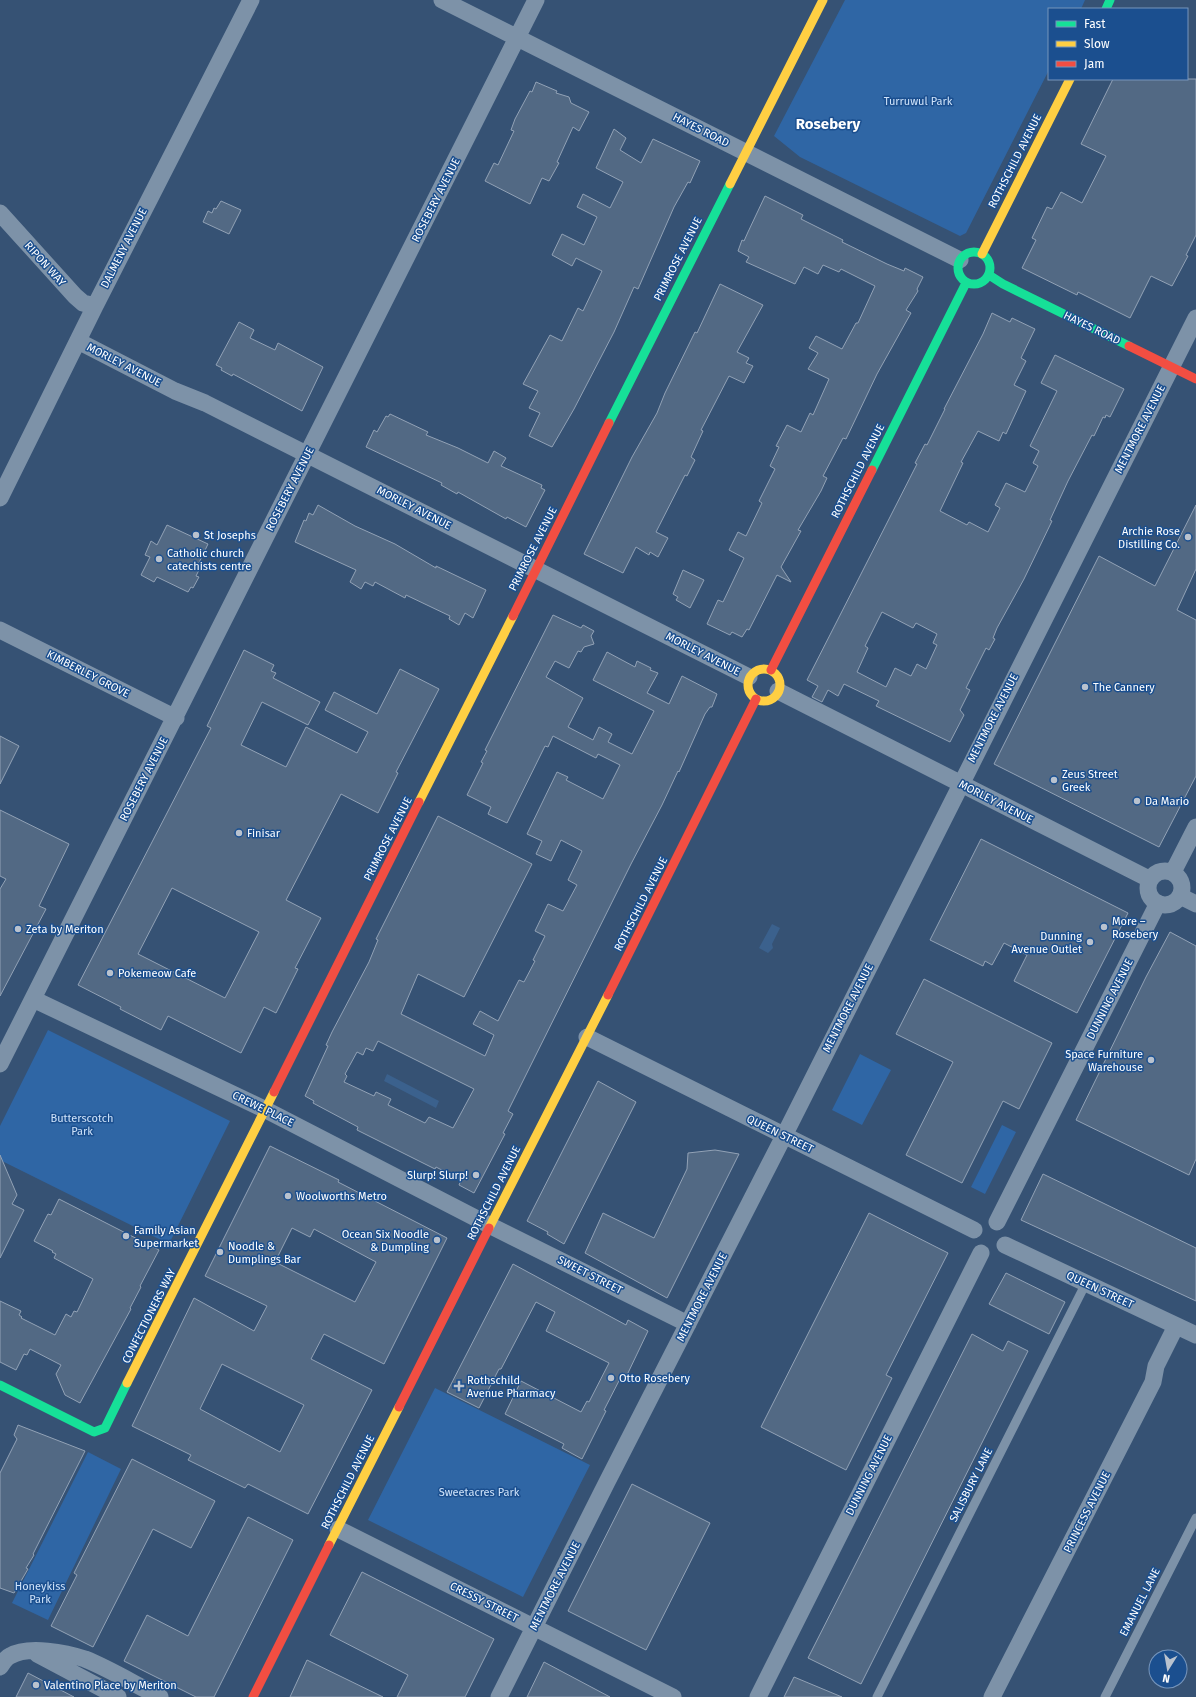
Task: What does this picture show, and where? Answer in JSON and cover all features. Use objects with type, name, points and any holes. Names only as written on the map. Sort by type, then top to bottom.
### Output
[{"type":"street","name":"DALMENY AVENUE","points":[[0,498],[95,306],[251,0]]},
{"type":"street","name":"HAYES ROAD","points":[[442,0],[960,260]]},
{"type":"street","name":"ROSEBERY AVENUE","points":[[0,1064],[176,718],[536,0]]},
{"type":"street","name":"PRIMROSE AVENUE","points":[[266,1110],[823,0]]},
{"type":"street","name":"ROTHSCHILD AVENUE","points":[[982,254],[1069,80]]},
{"type":"street","name":"RIPON WAY","points":[[0,213],[75,296],[84,302],[95,306]]},
{"type":"street","points":[[976,252],[982,254],[990,263],[989,276],[982,283],[966,283],[959,275],[958,265],[960,260],[970,253],[976,252]]},
{"type":"street","name":"HAYES ROAD","points":[[989,276],[1196,379]]},
{"type":"street","name":"ROTHSCHILD AVENUE","points":[[771,670],[966,283]]},
{"type":"street","name":"MENTMORE AVENUE","points":[[499,1697],[1196,318]]},
{"type":"street","name":"MORLEY AVENUE","points":[[78,341],[175,391],[205,403],[308,454],[749,677]]},
{"type":"street","name":"KIMBERLEY GROVE","points":[[0,630],[176,718]]},
{"type":"street","points":[[756,670],[771,670],[779,679],[780,685],[778,691],[771,699],[766,701],[756,699],[751,695],[748,689],[749,677],[756,670]]},
{"type":"street","name":"MORLEY AVENUE","points":[[778,691],[1149,880]]},
{"type":"street","name":"ROTHSCHILD AVENUE","points":[[253,1697],[587,1037],[756,699]]},
{"type":"street","points":[[1173,872],[1196,827]]},
{"type":"street","points":[[1167,870],[1173,872],[1182,883],[1180,896],[1176,901],[1170,904],[1164,905],[1158,903],[1153,900],[1148,890],[1149,880],[1154,874],[1160,871],[1167,870]]},
{"type":"street","points":[[1180,896],[1196,904]]},
{"type":"street","name":"DUNNING AVENUE","points":[[997,1222],[1158,903]]},
{"type":"street","name":"CREWE PLACE","points":[[33,999],[266,1110],[491,1226]]},
{"type":"street","name":"QUEEN STREET","points":[[587,1037],[974,1230]]},
{"type":"street","name":"CONFECTIONERS WAY","points":[[0,1385],[94,1432],[105,1428],[266,1110]]},
{"type":"street","points":[[984,1221],[997,1222],[1004,1230],[1006,1240],[1005,1245],[994,1254],[988,1255],[981,1253],[974,1246],[972,1235],[974,1230],[984,1221]]},
{"type":"street","name":"SWEET STREET","points":[[491,1226],[688,1324]]},
{"type":"street","name":"QUEEN STREET","points":[[1005,1245],[1196,1335]]},
{"type":"street","name":"DUNNING AVENUE","points":[[758,1697],[981,1253]]},
{"type":"street","name":"PRINCESS AVENUE","points":[[992,1697],[1154,1382],[1156,1366],[1176,1326]]},
{"type":"street","name":"CRESSY STREET","points":[[338,1529],[673,1697]]},
{"type":"street","points":[[28,1651],[44,1657],[118,1697]]},
{"type":"street","points":[[0,1667],[10,1656],[28,1651],[60,1653],[80,1657],[138,1691],[160,1697]]},
{"type":"lane","name":"SALISBURY LANE","points":[[877,1697],[1086,1283]]},
{"type":"lane","name":"EMANUEL LANE","points":[[1105,1697],[1196,1518]]},
{"type":"green space","name":"Turruwul Park","points":[[845,0],[1085,0],[1081,8],[1048,8],[1048,72],[966,233],[960,236],[800,157],[774,136]]},
{"type":"green space","name":"Butterscotch Park","points":[[48,1030],[230,1121],[169,1244],[0,1160],[0,1126]]},
{"type":"green space","points":[[860,1054],[891,1070],[862,1125],[832,1110]]},
{"type":"green space","points":[[1002,1125],[1016,1132],[985,1194],[971,1187]]},
{"type":"green space","name":"Sweetacres Park","points":[[435,1388],[590,1465],[523,1597],[368,1520]]},
{"type":"green space","name":"Honeykiss Park","points":[[88,1452],[121,1469],[48,1620],[12,1603]]},
{"type":"shaded area","points":[[772,924],[780,928],[772,944],[773,948],[768,953],[759,948]]},
{"type":"shaded area","points":[[387,1074],[439,1101],[436,1108],[384,1081]]},
{"type":"building","points":[[1196,79],[1196,235],[1186,255],[1188,256],[1172,286],[1151,276],[1130,318],[1078,292],[1077,295],[1022,268],[1036,240],[1032,238],[1047,207],[1052,209],[1061,192],[1082,203],[1106,156],[1081,144],[1113,80]]},
{"type":"building","points":[[536,82],[557,91],[556,93],[569,97],[571,103],[589,112],[579,131],[573,127],[557,162],[559,163],[549,181],[542,178],[530,204],[485,181],[494,163],[498,165],[514,131],[511,130],[515,119],[530,91],[532,92]]},
{"type":"building","points":[[614,129],[626,138],[620,150],[641,163],[653,139],[700,161],[690,183],[688,182],[674,207],[638,289],[634,287],[614,332],[574,409],[552,447],[529,436],[540,413],[529,408],[538,391],[523,384],[550,335],[562,341],[578,308],[583,311],[602,271],[576,258],[572,266],[552,255],[562,234],[584,245],[597,217],[577,207],[583,194],[610,208],[623,182],[596,168]]},
{"type":"building","points":[[765,196],[803,215],[801,219],[843,240],[842,242],[887,264],[904,271],[905,268],[923,277],[917,289],[918,291],[906,310],[911,313],[877,374],[846,439],[843,438],[823,476],[827,478],[821,491],[798,530],[801,531],[781,567],[791,582],[777,575],[749,630],[747,629],[742,637],[732,632],[730,635],[707,624],[718,600],[723,602],[744,558],[729,550],[738,532],[746,536],[762,503],[759,501],[775,469],[770,466],[779,447],[776,446],[787,425],[801,432],[810,413],[813,415],[829,379],[808,369],[818,353],[809,348],[816,336],[842,349],[856,323],[858,323],[875,286],[841,269],[839,272],[823,265],[818,274],[804,267],[795,284],[746,262],[749,257],[738,251],[742,240],[744,241]]},
{"type":"building","points":[[221,201],[241,210],[229,234],[203,222],[208,211],[212,213],[214,208],[216,209]]},
{"type":"building","points":[[720,284],[763,305],[737,352],[749,358],[746,363],[753,366],[744,383],[729,376],[701,430],[703,431],[691,457],[695,460],[687,476],[685,475],[656,532],[668,538],[658,557],[650,552],[649,555],[636,547],[623,573],[584,554],[632,457],[657,413],[665,393],[695,332],[697,333]]},
{"type":"building","points":[[992,313],[1010,322],[1012,318],[1035,329],[1021,358],[1026,361],[1014,385],[1026,391],[1006,434],[1003,432],[999,441],[978,431],[961,462],[963,463],[940,511],[967,525],[969,522],[988,532],[1000,508],[995,505],[1006,483],[1025,492],[1038,466],[1033,463],[1039,451],[1030,446],[1057,391],[1041,383],[1055,355],[1124,389],[1110,417],[1106,415],[1105,418],[1103,417],[1094,436],[1092,435],[1068,481],[1050,520],[1052,521],[1024,579],[997,628],[993,638],[995,639],[989,650],[986,648],[966,688],[970,690],[960,710],[964,715],[950,742],[876,706],[879,701],[844,684],[838,696],[828,690],[822,702],[812,697],[818,686],[807,680],[917,464],[915,463],[925,444],[927,445],[983,334]],"holes":[[[882,612],[913,628],[916,623],[937,634],[933,643],[937,645],[926,669],[917,664],[911,676],[895,668],[886,687],[857,672],[868,648],[865,646]]]},
{"type":"building","points":[[239,322],[254,330],[250,338],[275,350],[278,343],[323,367],[302,411],[233,374],[232,376],[221,370],[222,368],[216,365]]},
{"type":"building","points":[[390,414],[428,432],[426,435],[458,448],[488,463],[494,451],[506,458],[501,466],[542,485],[541,488],[545,490],[526,527],[507,517],[506,519],[458,492],[457,494],[441,485],[442,483],[366,447],[374,430],[377,432],[386,416],[388,417]]},
{"type":"building","points":[[318,505],[355,526],[395,544],[436,568],[436,566],[486,590],[473,618],[465,613],[459,625],[449,619],[450,616],[406,595],[405,598],[375,582],[373,586],[365,582],[361,589],[350,582],[356,570],[295,542],[304,520],[306,521],[309,513],[313,515]]},
{"type":"building","points":[[1196,505],[1196,569],[1177,610],[1196,620],[1196,776],[1159,847],[994,764],[1099,556],[1155,586]]},
{"type":"building","name":"Catholic church catechists centre","points":[[167,525],[208,544],[196,569],[199,570],[196,576],[199,577],[193,588],[191,587],[188,592],[157,577],[154,582],[141,575],[150,557],[145,555],[151,541],[157,545]]},
{"type":"building","points":[[683,570],[704,580],[690,608],[676,600],[678,597],[673,594]]},
{"type":"building","points":[[553,615],[581,628],[583,625],[594,631],[591,636],[594,644],[584,647],[581,652],[578,651],[569,668],[555,661],[546,677],[583,698],[568,727],[593,740],[599,727],[612,734],[608,742],[632,754],[654,711],[593,680],[607,652],[635,667],[637,661],[651,668],[650,670],[658,673],[647,693],[669,704],[682,676],[717,694],[712,707],[710,707],[705,714],[679,772],[678,771],[631,864],[508,1111],[513,1114],[503,1133],[505,1134],[474,1193],[459,1185],[461,1180],[436,1167],[435,1169],[357,1130],[358,1127],[313,1103],[314,1101],[305,1096],[328,1046],[326,1045],[332,1032],[369,962],[378,940],[376,939],[438,816],[532,864],[464,997],[418,974],[401,1014],[485,1056],[494,1035],[473,1024],[480,1011],[498,1021],[519,980],[524,982],[535,961],[533,960],[545,936],[535,931],[548,904],[563,911],[577,885],[568,880],[582,851],[561,840],[551,861],[536,854],[542,841],[527,834],[557,772],[568,777],[566,780],[603,799],[620,765],[598,754],[596,758],[553,736],[548,747],[545,746],[507,823],[488,814],[491,807],[467,795],[483,763],[481,762],[487,751],[485,750]],"holes":[[[378,1041],[474,1089],[453,1128],[429,1117],[425,1123],[388,1105],[391,1099],[376,1092],[374,1096],[344,1082],[347,1076],[345,1074],[357,1052],[363,1055],[366,1048],[373,1051]]]},
{"type":"building","points":[[244,650],[274,665],[271,671],[276,673],[273,678],[320,702],[308,725],[262,702],[241,745],[286,767],[306,727],[357,753],[368,732],[325,710],[334,692],[377,714],[400,669],[439,689],[396,772],[398,773],[378,813],[341,794],[286,900],[321,918],[295,968],[298,969],[276,1013],[264,1007],[241,1053],[168,1016],[161,1030],[78,985],[211,728],[207,726]],"holes":[[[172,888],[259,932],[225,998],[138,954]]]},
{"type":"building","points":[[0,736],[19,746],[0,784]]},
{"type":"building","points":[[0,810],[69,844],[39,906],[46,909],[0,996],[0,889],[6,879],[0,876]]},
{"type":"building","points":[[981,839],[1128,913],[1077,1013],[1014,981],[1027,955],[1004,943],[992,965],[985,961],[983,966],[930,940]]},
{"type":"building","name":"Space Furniture Warehouse","points":[[1170,932],[1196,946],[1196,1159],[1189,1175],[1076,1120],[1146,977]]},
{"type":"building","points":[[924,979],[1052,1043],[1019,1109],[1003,1101],[962,1183],[906,1155],[953,1062],[896,1034]]},
{"type":"building","points":[[598,1081],[636,1102],[564,1244],[547,1234],[548,1232],[527,1221]]},
{"type":"building","points":[[270,1146],[339,1180],[338,1182],[447,1238],[384,1364],[324,1334],[311,1359],[372,1390],[308,1514],[248,1484],[245,1488],[188,1460],[191,1455],[132,1426],[194,1298],[254,1331],[267,1306],[205,1276]],"holes":[[[292,1228],[310,1237],[314,1229],[376,1262],[355,1302],[275,1262]],[[222,1364],[304,1405],[280,1452],[200,1409]]]},
{"type":"building","points":[[715,1150],[739,1154],[667,1298],[585,1253],[603,1213],[654,1238],[687,1169],[688,1153]]},
{"type":"building","points":[[0,1155],[17,1195],[12,1204],[24,1210],[0,1258]]},
{"type":"building","points":[[1043,1174],[1196,1248],[1196,1301],[1021,1220]]},
{"type":"building","points":[[59,1199],[159,1250],[140,1286],[141,1287],[130,1308],[131,1309],[80,1403],[65,1395],[56,1374],[61,1365],[30,1349],[27,1355],[24,1354],[16,1370],[0,1362],[0,1301],[21,1311],[19,1315],[22,1317],[21,1318],[55,1335],[66,1314],[71,1317],[74,1311],[77,1312],[93,1279],[54,1258],[56,1254],[52,1252],[53,1251],[34,1241],[48,1214],[51,1215]]},
{"type":"building","points":[[869,1213],[948,1253],[886,1375],[892,1378],[846,1470],[761,1427]]},
{"type":"building","points":[[513,1264],[626,1325],[628,1320],[648,1331],[627,1375],[623,1373],[604,1410],[606,1411],[582,1459],[562,1448],[564,1444],[505,1414],[521,1381],[581,1412],[587,1401],[589,1402],[609,1363],[546,1331],[555,1312],[536,1302],[479,1408],[447,1392]]},
{"type":"building","points":[[1006,1273],[1065,1302],[1049,1334],[989,1304]]},
{"type":"building","points":[[972,1334],[1003,1351],[1008,1341],[1028,1351],[861,1684],[808,1658]]},
{"type":"building","points":[[18,1425],[85,1451],[33,1554],[34,1555],[26,1568],[28,1569],[14,1593],[0,1588],[0,1473],[17,1439],[14,1435]]},
{"type":"building","points":[[132,1459],[215,1501],[191,1548],[153,1529],[93,1647],[51,1626],[77,1575],[74,1573]]},
{"type":"building","points":[[632,1484],[710,1523],[646,1650],[568,1611]]},
{"type":"building","points":[[248,1517],[293,1540],[214,1697],[196,1697],[124,1661],[147,1615],[188,1636]]},
{"type":"building","points":[[362,1572],[494,1639],[465,1697],[397,1697],[408,1675],[330,1635]]},
{"type":"building","points":[[307,1660],[383,1697],[290,1697]]},
{"type":"building","points":[[544,1662],[610,1697],[527,1697]]},
{"type":"building","name":"Valentino Place by Meriton","points":[[28,1673],[74,1697],[16,1697]]},
{"type":"building","points":[[794,1677],[842,1697],[784,1697]]},
{"type":"traffic: fast","points":[[1106,8],[1110,0]]},
{"type":"traffic: fast","points":[[609,423],[730,184]]},
{"type":"traffic: fast","points":[[971,252],[977,252],[987,259],[990,268],[989,274],[983,281],[977,284],[971,284],[961,277],[958,271],[958,265],[965,255],[971,252]]},
{"type":"traffic: fast","points":[[989,275],[1003,284],[1129,346]]},
{"type":"traffic: fast","points":[[872,470],[966,283]]},
{"type":"traffic: fast","points":[[0,1385],[94,1432],[105,1428],[127,1383]]},
{"type":"traffic: slow","points":[[730,184],[823,0]]},
{"type":"traffic: slow","points":[[982,254],[1069,80]]},
{"type":"traffic: slow","points":[[419,802],[513,616]]},
{"type":"traffic: slow","points":[[761,669],[767,669],[777,676],[780,685],[779,691],[773,698],[767,701],[761,701],[751,694],[748,688],[748,682],[755,672],[761,669]]},
{"type":"traffic: slow","points":[[489,1228],[608,995]]},
{"type":"traffic: slow","points":[[127,1383],[274,1092]]},
{"type":"traffic: slow","points":[[329,1545],[399,1407]]},
{"type":"traffic: jam","points":[[1129,346],[1196,379]]},
{"type":"traffic: jam","points":[[513,616],[609,423]]},
{"type":"traffic: jam","points":[[771,670],[872,470]]},
{"type":"traffic: jam","points":[[608,995],[756,699]]},
{"type":"traffic: jam","points":[[274,1092],[419,802]]},
{"type":"traffic: jam","points":[[399,1407],[489,1228]]},
{"type":"traffic: jam","points":[[253,1697],[329,1545]]},
{"type":"place","name":"St Josephs","points":[[196,535]]},
{"type":"place","name":"Archie Rose Distilling Co.","points":[[1188,537]]},
{"type":"place","name":"Catholic church catechists centre","points":[[159,559]]},
{"type":"place","name":"The Cannery","points":[[1085,687]]},
{"type":"place","name":"Zeus Street Greek","points":[[1054,780]]},
{"type":"place","name":"Da Mario","points":[[1137,801]]},
{"type":"place","name":"Finisar","points":[[239,833]]},
{"type":"place","name":"More – Rosebery","points":[[1104,927]]},
{"type":"place","name":"Zeta by Meriton","points":[[18,929]]},
{"type":"place","name":"Dunning Avenue Outlet","points":[[1090,942]]},
{"type":"place","name":"Pokemeow Cafe","points":[[110,973]]},
{"type":"place","name":"Space Furniture Warehouse","points":[[1151,1060]]},
{"type":"place","name":"Slurp! Slurp!","points":[[476,1175]]},
{"type":"place","name":"Woolworths Metro","points":[[288,1196]]},
{"type":"place","name":"Family Asian Supermarket","points":[[126,1236]]},
{"type":"place","name":"Ocean Six Noodle & Dumpling","points":[[437,1240]]},
{"type":"place","name":"Noodle & Dumplings Bar","points":[[220,1252]]},
{"type":"place","name":"Otto Rosebery","points":[[611,1378]]},
{"type":"place","name":"Rothschild Avenue Pharmacy","points":[[459,1386]]},
{"type":"place","name":"Valentino Place by Meriton","points":[[36,1685]]},
{"type":"district","name":"Rosebery","points":[[828,124]]}]
